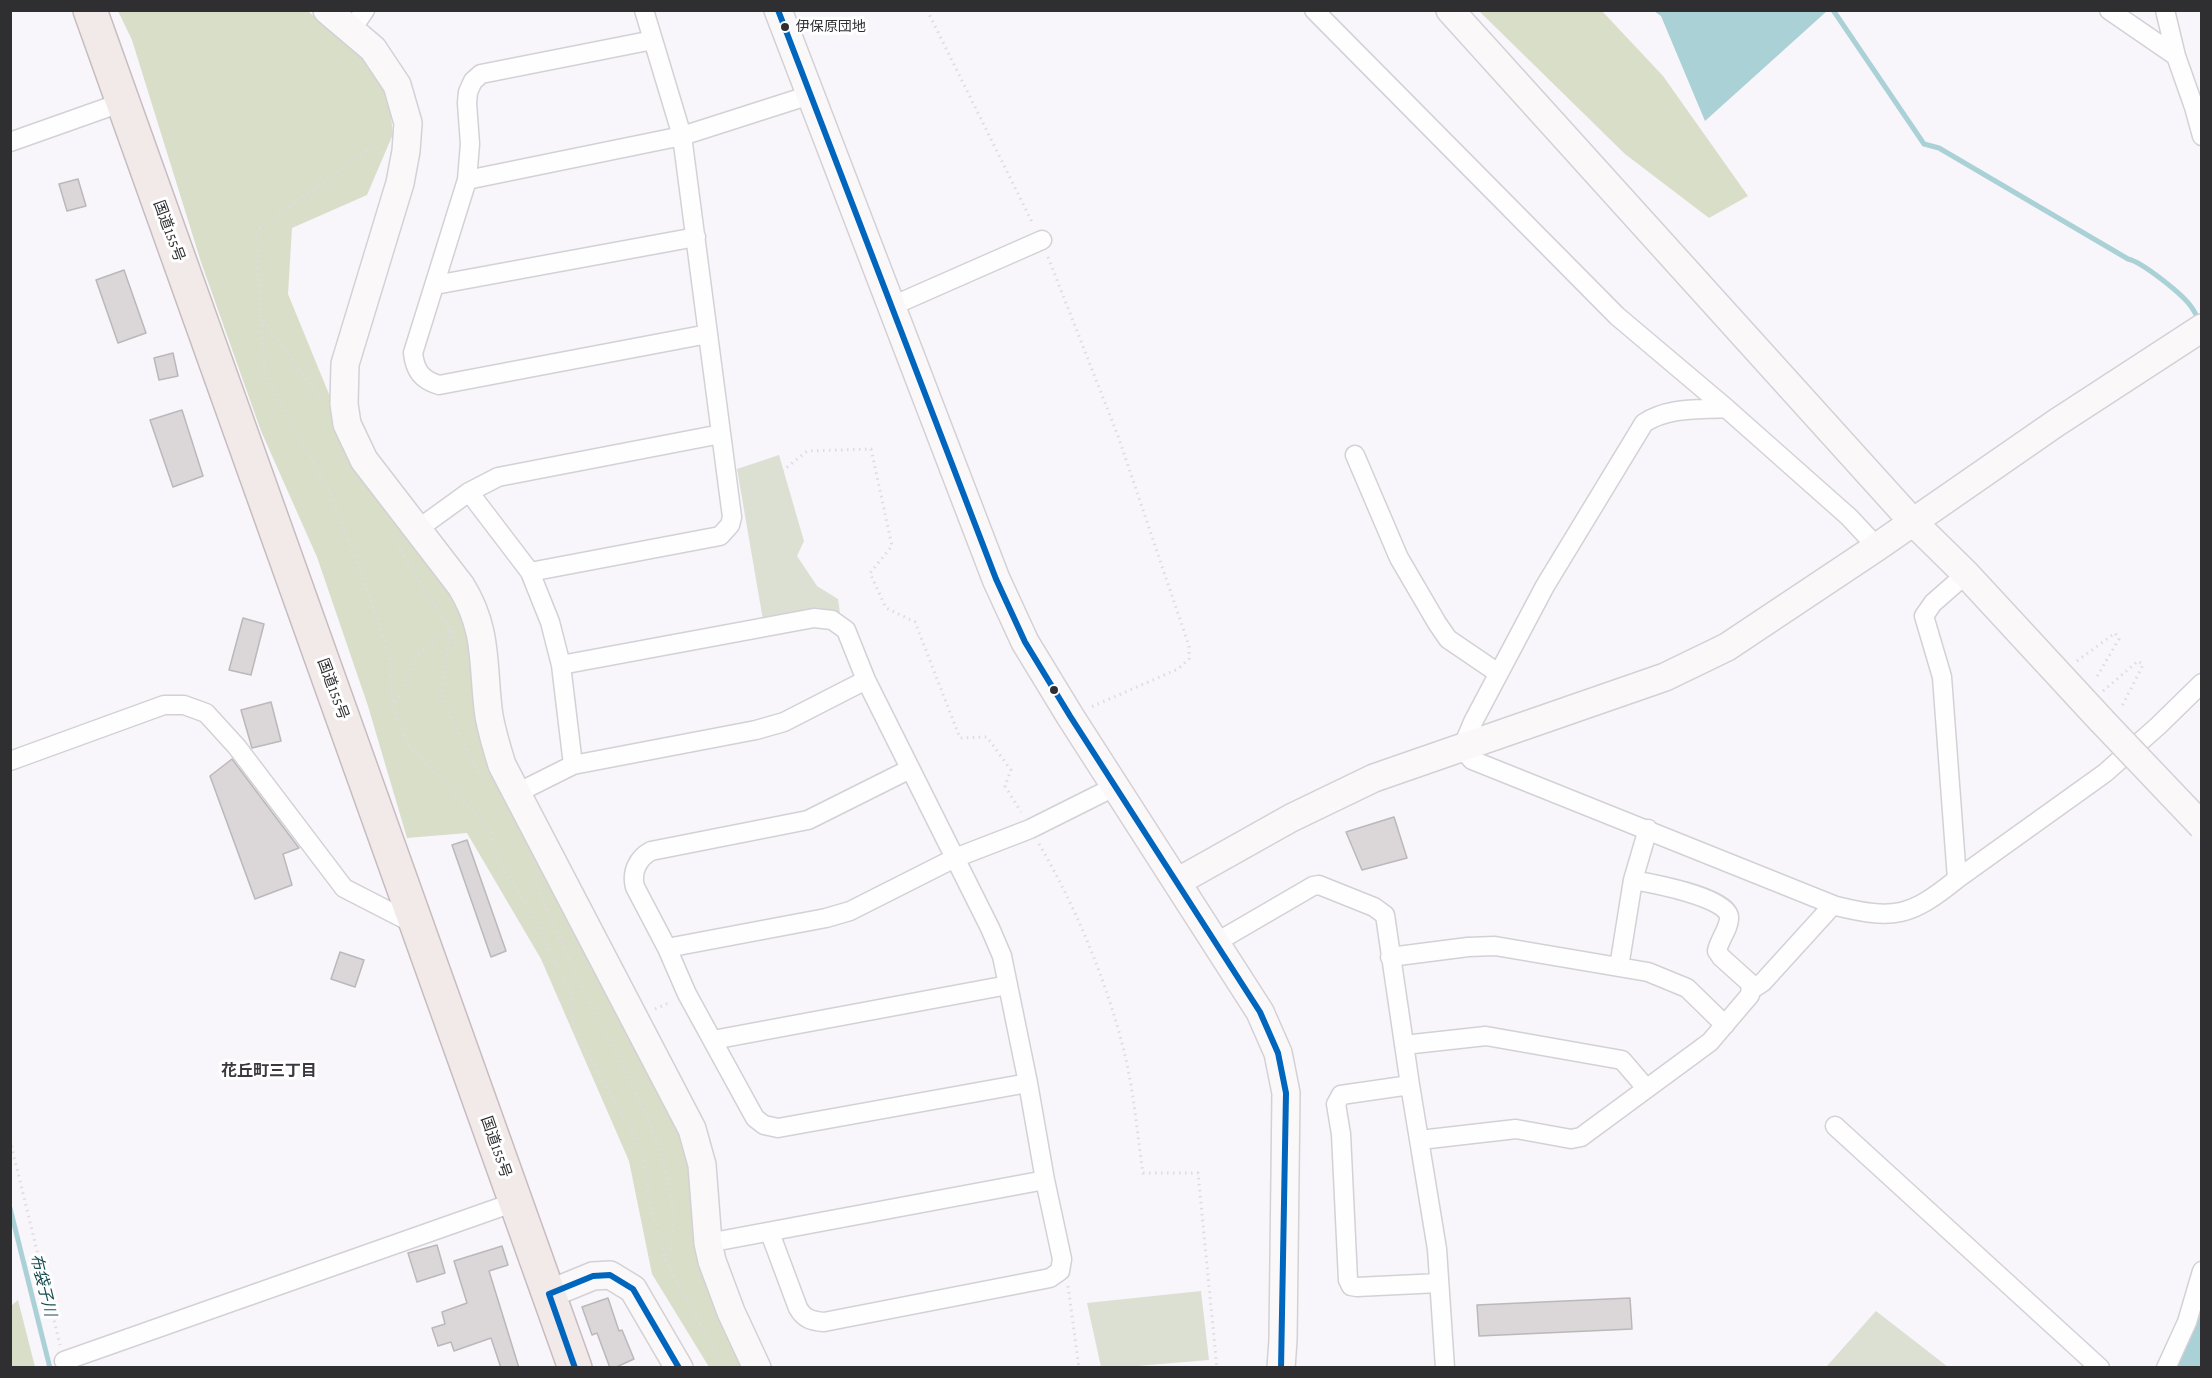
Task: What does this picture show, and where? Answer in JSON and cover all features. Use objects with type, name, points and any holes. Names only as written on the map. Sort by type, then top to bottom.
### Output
[{"type":"highway","name":"国道155号","points":[[90,10],[575,1368]]},
{"type":"street","points":[[327,10],[358,20],[373,49],[397,86],[408,123],[400,183],[345,364],[344,404],[347,424],[364,460],[461,586],[476,618],[483,644],[489,716],[502,765],[692,1129],[702,1165],[708,1243],[712,1261],[757,1368]]},
{"type":"street","points":[[530,573],[720,536],[730,525],[732,517],[682,136],[644,10]]},
{"type":"street","points":[[778,10],[996,579],[1025,642],[1114,787],[1260,1012],[1278,1053],[1286,1093],[1281,1368]]},
{"type":"street","points":[[1314,10],[1617,316],[1726,408],[1849,517],[1877,547]]},
{"type":"street","points":[[1450,10],[1913,522],[1966,574],[2202,826]]},
{"type":"street","points":[[2109,10],[2176,56]]},
{"type":"street","points":[[2165,10],[2176,56],[2201,134]]},
{"type":"street","points":[[653,40],[481,74],[473,81],[468,92],[467,103],[470,144],[467,180],[413,353],[418,372],[428,382],[440,385],[708,334]]},
{"type":"street","points":[[467,180],[682,136],[810,95]]},
{"type":"street","points":[[10,142],[123,102]]},
{"type":"street","points":[[435,285],[696,237]]},
{"type":"street","points":[[892,306],[1042,240]]},
{"type":"street","points":[[1177,882],[1291,818],[1374,778],[1665,677],[1727,647],[2056,423],[2197,332]]},
{"type":"street","points":[[1462,748],[1498,673],[1545,586],[1644,423],[1658,414],[1672,411],[1726,408]]},
{"type":"street","points":[[418,529],[469,492],[498,477],[721,434]]},
{"type":"street","points":[[1355,454],[1400,558],[1437,623],[1448,639],[1498,673]]},
{"type":"street","points":[[469,492],[530,573],[550,622],[561,665],[573,765]]},
{"type":"street","points":[[1956,879],[1942,677],[1924,616],[1933,603],[1966,574]]},
{"type":"street","points":[[561,665],[814,618],[832,620],[846,630],[866,680],[1002,956],[1062,1259],[1060,1271],[1050,1278],[816,1322],[801,1314],[770,1233]]},
{"type":"street","points":[[517,793],[573,765],[756,730],[784,722],[866,680]]},
{"type":"street","points":[[1462,748],[1472,760],[1485,766],[1648,829],[1833,905],[1871,914],[1897,913],[1920,906],[2105,773],[2202,684]]},
{"type":"street","points":[[10,761],[164,705],[184,705],[206,713],[237,747],[344,888],[418,925]]},
{"type":"street","points":[[910,769],[808,820],[651,851],[643,855],[634,873],[634,887],[667,948],[687,994],[755,1118],[764,1125],[772,1128],[1028,1083]]},
{"type":"street","points":[[667,948],[826,918],[850,911],[955,858],[1030,829],[1114,787]]},
{"type":"street","points":[[1619,967],[1633,880],[1648,829]]},
{"type":"street","points":[[1420,1140],[1516,1129],[1571,1138],[1581,1137],[1710,1042],[1750,995],[1751,984],[1717,951],[1730,919],[1728,912],[1721,905],[1677,889],[1633,880]]},
{"type":"street","points":[[1215,942],[1313,886],[1319,885],[1380,909],[1385,915],[1437,1249],[1445,1368]]},
{"type":"street","points":[[1751,990],[1763,982],[1833,905]]},
{"type":"street","points":[[1390,957],[1468,947],[1495,946],[1648,972],[1688,988],[1725,1025]]},
{"type":"street","points":[[713,1040],[1008,985]]},
{"type":"street","points":[[1404,1045],[1486,1036],[1623,1060],[1646,1088]]},
{"type":"street","points":[[1410,1085],[1341,1095],[1336,1104],[1341,1134],[1348,1280],[1351,1286],[1357,1287],[1439,1283]]},
{"type":"street","points":[[1835,1126],[2100,1368]]},
{"type":"street","points":[[708,1243],[1045,1180]]},
{"type":"street","points":[[64,1361],[515,1202]]},
{"type":"street","points":[[2166,1368],[2187,1322],[2202,1271]]},
{"type":"street","points":[[549,1294],[593,1276],[610,1275],[633,1289],[679,1368]]},
{"type":"path","points":[[927,10],[1042,240],[1118,436],[1189,646],[1189,660],[1178,669],[1070,716]]},
{"type":"path","points":[[388,158],[374,146],[256,231],[265,375],[331,495],[368,592],[390,659],[393,707],[408,745],[479,818],[490,833],[495,856],[538,923],[572,995],[576,1034],[642,1150],[649,1198],[666,1262],[725,1368]]},
{"type":"path","points":[[261,317],[322,401]]},
{"type":"path","points":[[782,471],[807,451],[871,449],[892,546],[870,573],[886,608],[915,622],[960,738],[987,737],[1011,770],[1005,786],[1062,882],[1103,984],[1124,1052],[1143,1173],[1198,1173],[1217,1368]]},
{"type":"path","points":[[391,535],[450,630],[418,654],[393,707]]},
{"type":"path","points":[[2072,664],[2115,633],[2119,639],[2091,686]]},
{"type":"path","points":[[2099,695],[2138,661],[2143,665],[2118,715],[2139,741]]},
{"type":"path","points":[[530,869],[583,989],[654,1131],[672,1195],[672,1247],[666,1262]]},
{"type":"path","points":[[634,1019],[687,994]]},
{"type":"path","points":[[10,1140],[64,1361]]},
{"type":"path","points":[[1060,1271],[1067,1278],[1079,1368]]},
{"type":"shaded area","points":[[779,455],[804,541],[797,556],[817,586],[838,599],[840,613],[814,612],[763,620],[737,469]]},
{"type":"shaded area","points":[[1201,1291],[1209,1360],[1101,1367],[1087,1303]]},
{"type":"shaded area","points":[[1876,1311],[1948,1367],[1826,1367]]},
{"type":"green space","points":[[118,11],[308,11],[387,81],[393,134],[367,195],[292,228],[288,294],[340,421],[451,588],[476,639],[486,744],[679,1123],[747,1367],[709,1367],[652,1274],[629,1161],[541,959],[467,833],[407,838],[368,706],[317,557],[261,431],[201,262],[132,40]]},
{"type":"green space","points":[[1479,11],[1602,11],[1663,76],[1748,196],[1709,218],[1625,154]]},
{"type":"green space","points":[[18,1300],[35,1367],[11,1367],[11,1306]]},
{"type":"water","points":[[1654,11],[1827,11],[1705,121],[1661,16]]},
{"type":"building","points":[[78,179],[86,206],[67,211],[59,184]]},
{"type":"building","points":[[124,270],[146,333],[118,343],[96,280]]},
{"type":"building","points":[[173,353],[178,376],[159,380],[154,358]]},
{"type":"building","points":[[182,410],[203,476],[173,487],[150,420]]},
{"type":"building","points":[[243,618],[264,624],[251,675],[229,670]]},
{"type":"building","points":[[271,702],[281,741],[252,748],[241,710]]},
{"type":"building","points":[[232,759],[299,848],[283,854],[292,885],[255,899],[210,776]]},
{"type":"building","points":[[1394,817],[1407,858],[1362,870],[1346,832]]},
{"type":"building","points":[[467,840],[506,951],[491,957],[452,845]]},
{"type":"building","points":[[340,952],[364,960],[355,987],[331,979]]},
{"type":"building","points":[[437,1245],[445,1273],[417,1282],[408,1253]]},
{"type":"building","points":[[502,1246],[508,1265],[489,1271],[519,1368],[501,1368],[491,1338],[454,1351],[451,1342],[438,1346],[432,1328],[445,1324],[442,1312],[467,1303],[454,1261]]},
{"type":"building","points":[[608,1298],[619,1331],[622,1330],[634,1359],[614,1368],[610,1368],[597,1333],[592,1335],[582,1307]]},
{"type":"building","points":[[1630,1298],[1632,1329],[1479,1336],[1477,1305]]},
{"type":"waterway","points":[[1833,10],[1924,144],[1939,148],[2143,266],[2181,295],[2199,321]]},
{"type":"waterway","name":"布袋子川","points":[[10,1208],[50,1368]]},
{"type":"waterway","points":[[2182,1368],[2202,1330]]},
{"type":"transit line","points":[[778,10],[996,579],[1025,642],[1260,1012],[1278,1053],[1286,1093],[1281,1368]]},
{"type":"transit line","points":[[549,1294],[593,1276],[610,1275],[633,1289],[679,1368]]},
{"type":"transit line","points":[[549,1294],[575,1368]]},
{"type":"place","name":"伊保原団地","points":[[785,27]]},
{"type":"district","name":"花丘町三丁目","points":[[269,1071]]}]
